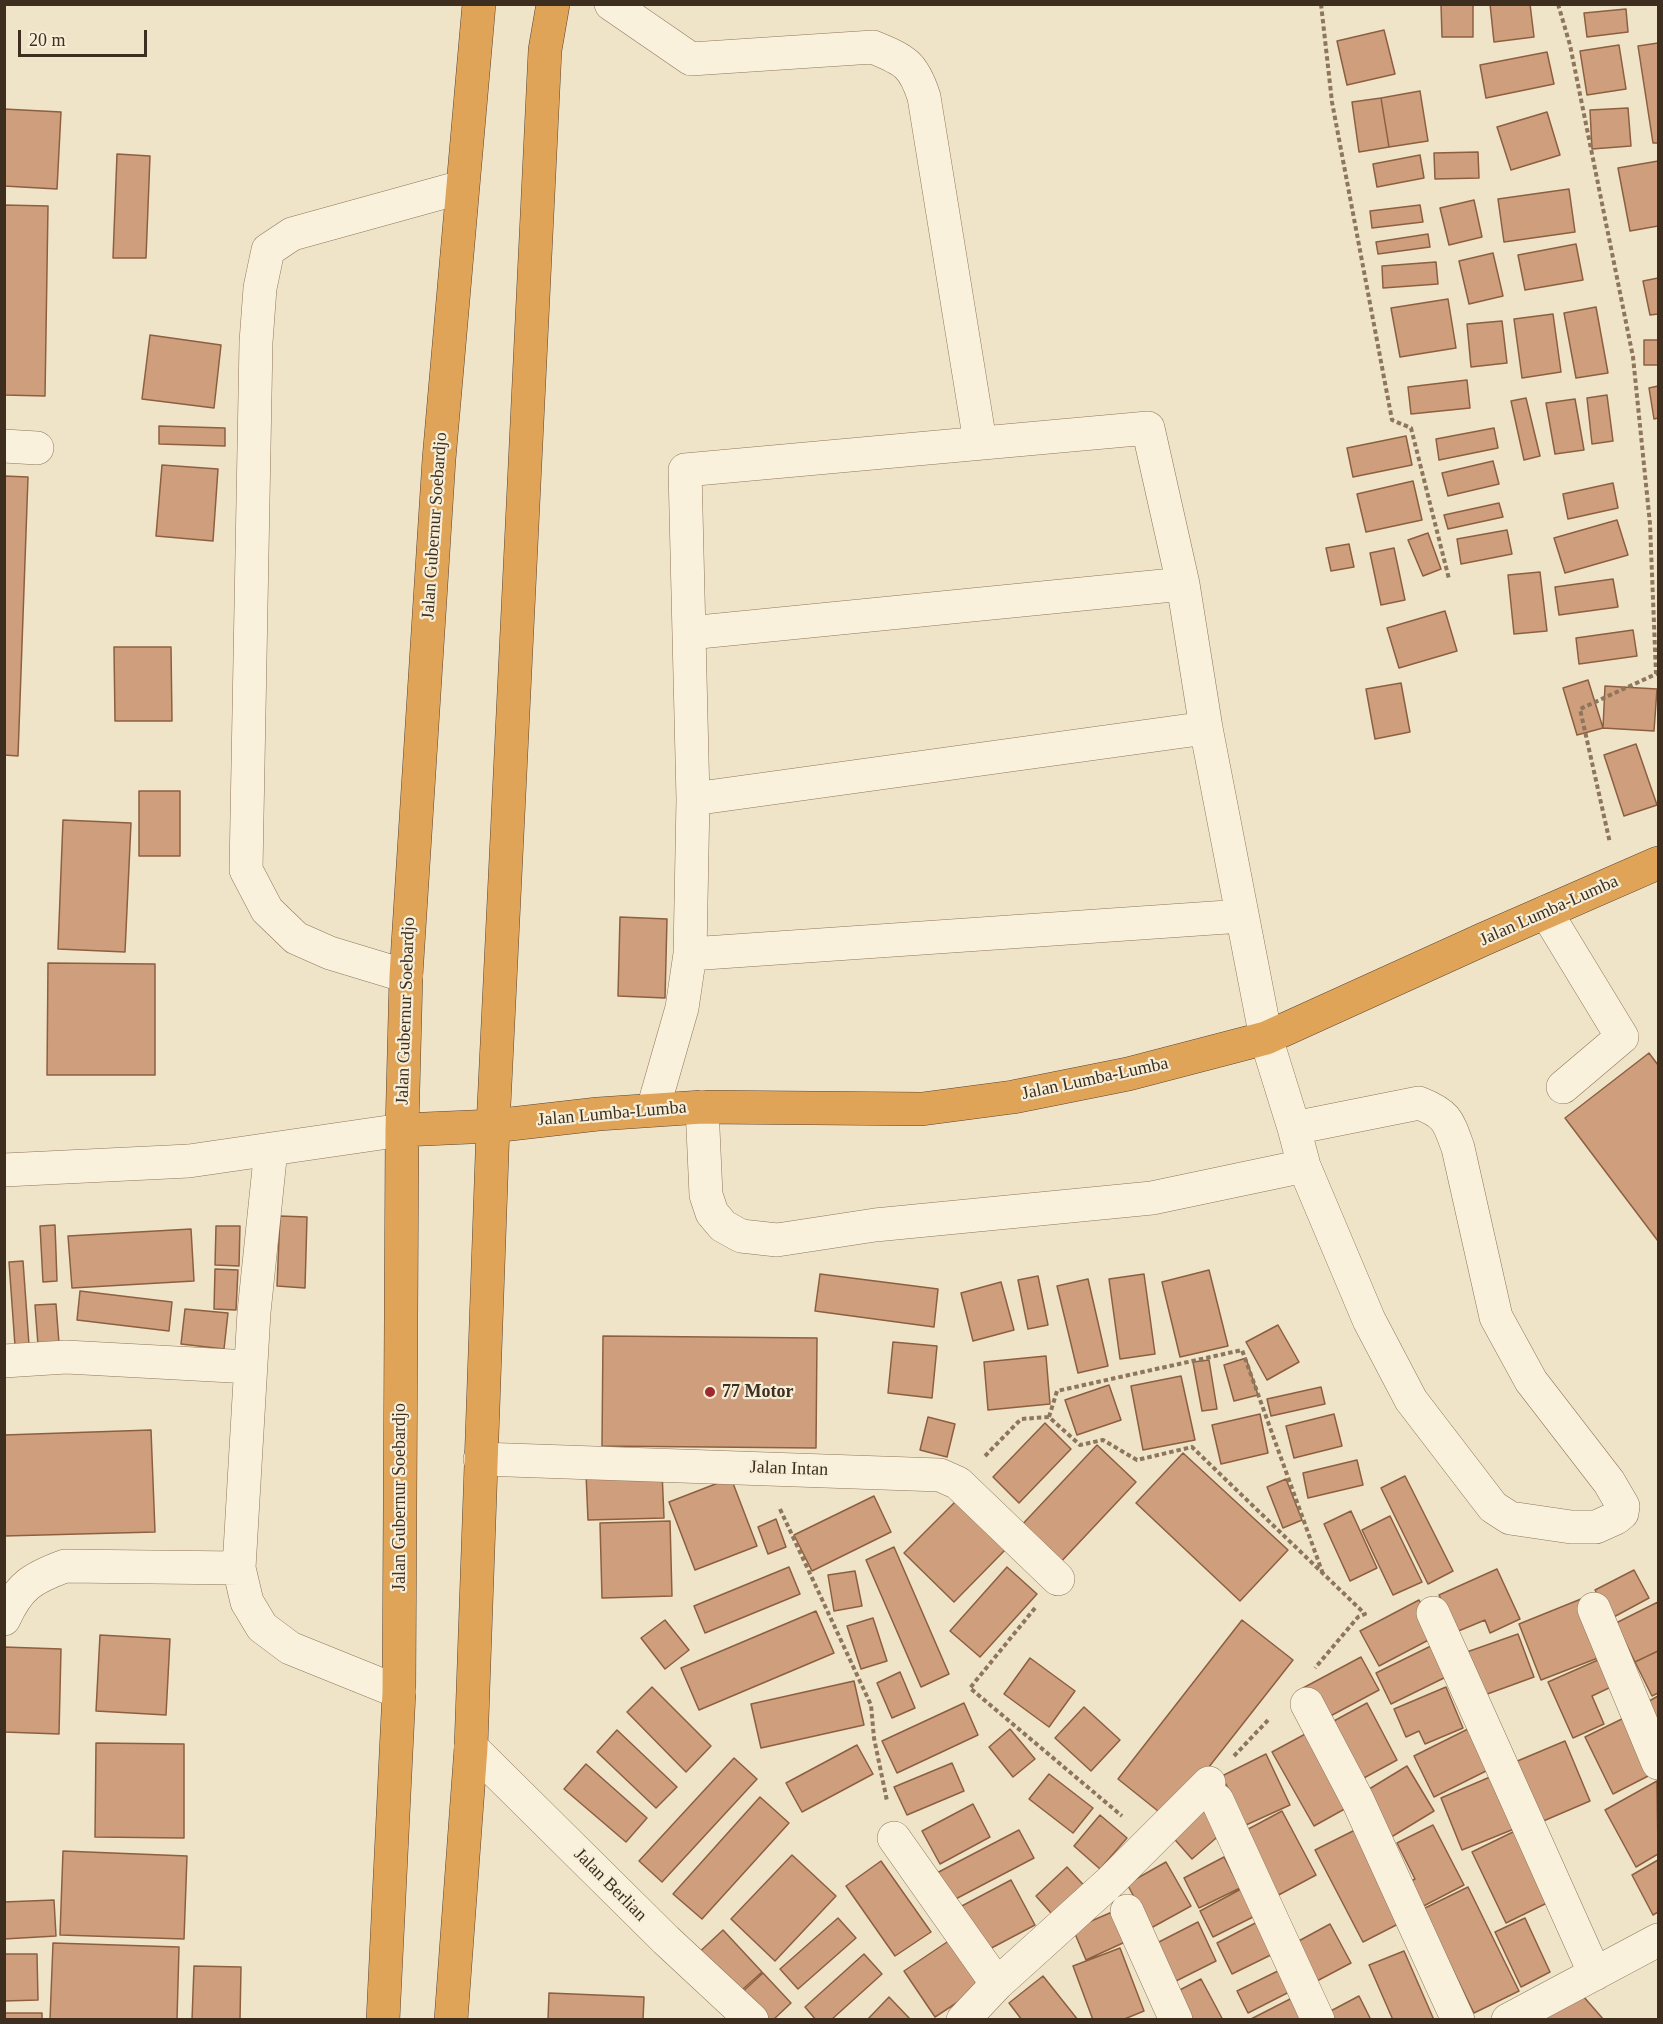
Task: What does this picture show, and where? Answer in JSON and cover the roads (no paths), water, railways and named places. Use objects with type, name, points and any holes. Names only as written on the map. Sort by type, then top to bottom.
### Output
[{"type":"highway","name":"Jalan Gubernur Soebardjo","points":[[383,2019],[399,1692],[402,1130],[406,976],[439,459],[478,4]]},
{"type":"highway","points":[[451,2019],[471,1747],[493,1126],[545,50],[553,4]]},
{"type":"highway","name":"Jalan Lumba-Lumba","points":[[402,1130],[493,1126],[653,1109],[702,1107],[922,1109],[1013,1097],[1128,1074],[1266,1038],[1659,863]]},
{"type":"street","points":[[611,4],[691,59],[873,47],[900,58],[917,76],[924,97],[980,442]]},
{"type":"street","points":[[406,976],[330,953],[296,938],[267,910],[246,870],[256,332],[260,288],[268,250],[292,234],[462,187]]},
{"type":"street","points":[[653,1109],[682,1008],[690,954],[693,799],[685,470],[1148,428],[1183,584],[1206,728],[1266,1038],[1304,1166],[1368,1320],[1411,1400],[1493,1507],[1510,1518],[1571,1527],[1596,1527],[1622,1513],[1623,1506],[1609,1482],[1531,1381],[1496,1317],[1458,1148],[1450,1126],[1438,1111],[1419,1103],[1294,1128]]},
{"type":"street","points":[[4,446],[37,448]]},
{"type":"street","points":[[689,633],[1183,584]]},
{"type":"street","points":[[693,799],[1206,728]]},
{"type":"street","points":[[1546,912],[1622,1037],[1563,1087]]},
{"type":"street","points":[[690,954],[1242,916]]},
{"type":"street","points":[[702,1107],[706,1194],[712,1213],[723,1226],[741,1236],[777,1240],[875,1225],[1152,1198],[1304,1166]]},
{"type":"street","points":[[4,1170],[189,1161],[402,1130]]},
{"type":"street","points":[[271,1149],[254,1312],[239,1568],[247,1602],[262,1628],[290,1648],[399,1692]]},
{"type":"street","points":[[4,1361],[66,1357],[250,1367]]},
{"type":"street","name":"Jalan Intan","points":[[480,1459],[940,1475],[958,1483],[1058,1579]]},
{"type":"street","points":[[4,1619],[14,1599],[39,1576],[65,1566],[239,1568]]},
{"type":"street","points":[[1594,1609],[1659,1763]]},
{"type":"street","points":[[1433,1613],[1595,1974]]},
{"type":"street","points":[[1307,1704],[1358,1801],[1458,2019]]},
{"type":"street","name":"Jalan Berlian","points":[[471,1747],[666,1940],[752,2019]]},
{"type":"street","points":[[963,2019],[997,1984],[1111,1881],[1152,1840],[1213,1791],[1318,2019]]},
{"type":"street","points":[[894,1838],[997,1984]]},
{"type":"street","points":[[1127,1911],[1176,2019]]},
{"type":"street","points":[[1508,2019],[1659,1940]]},
{"type":"place","name":"77 Motor","points":[[710,1392]]}]
